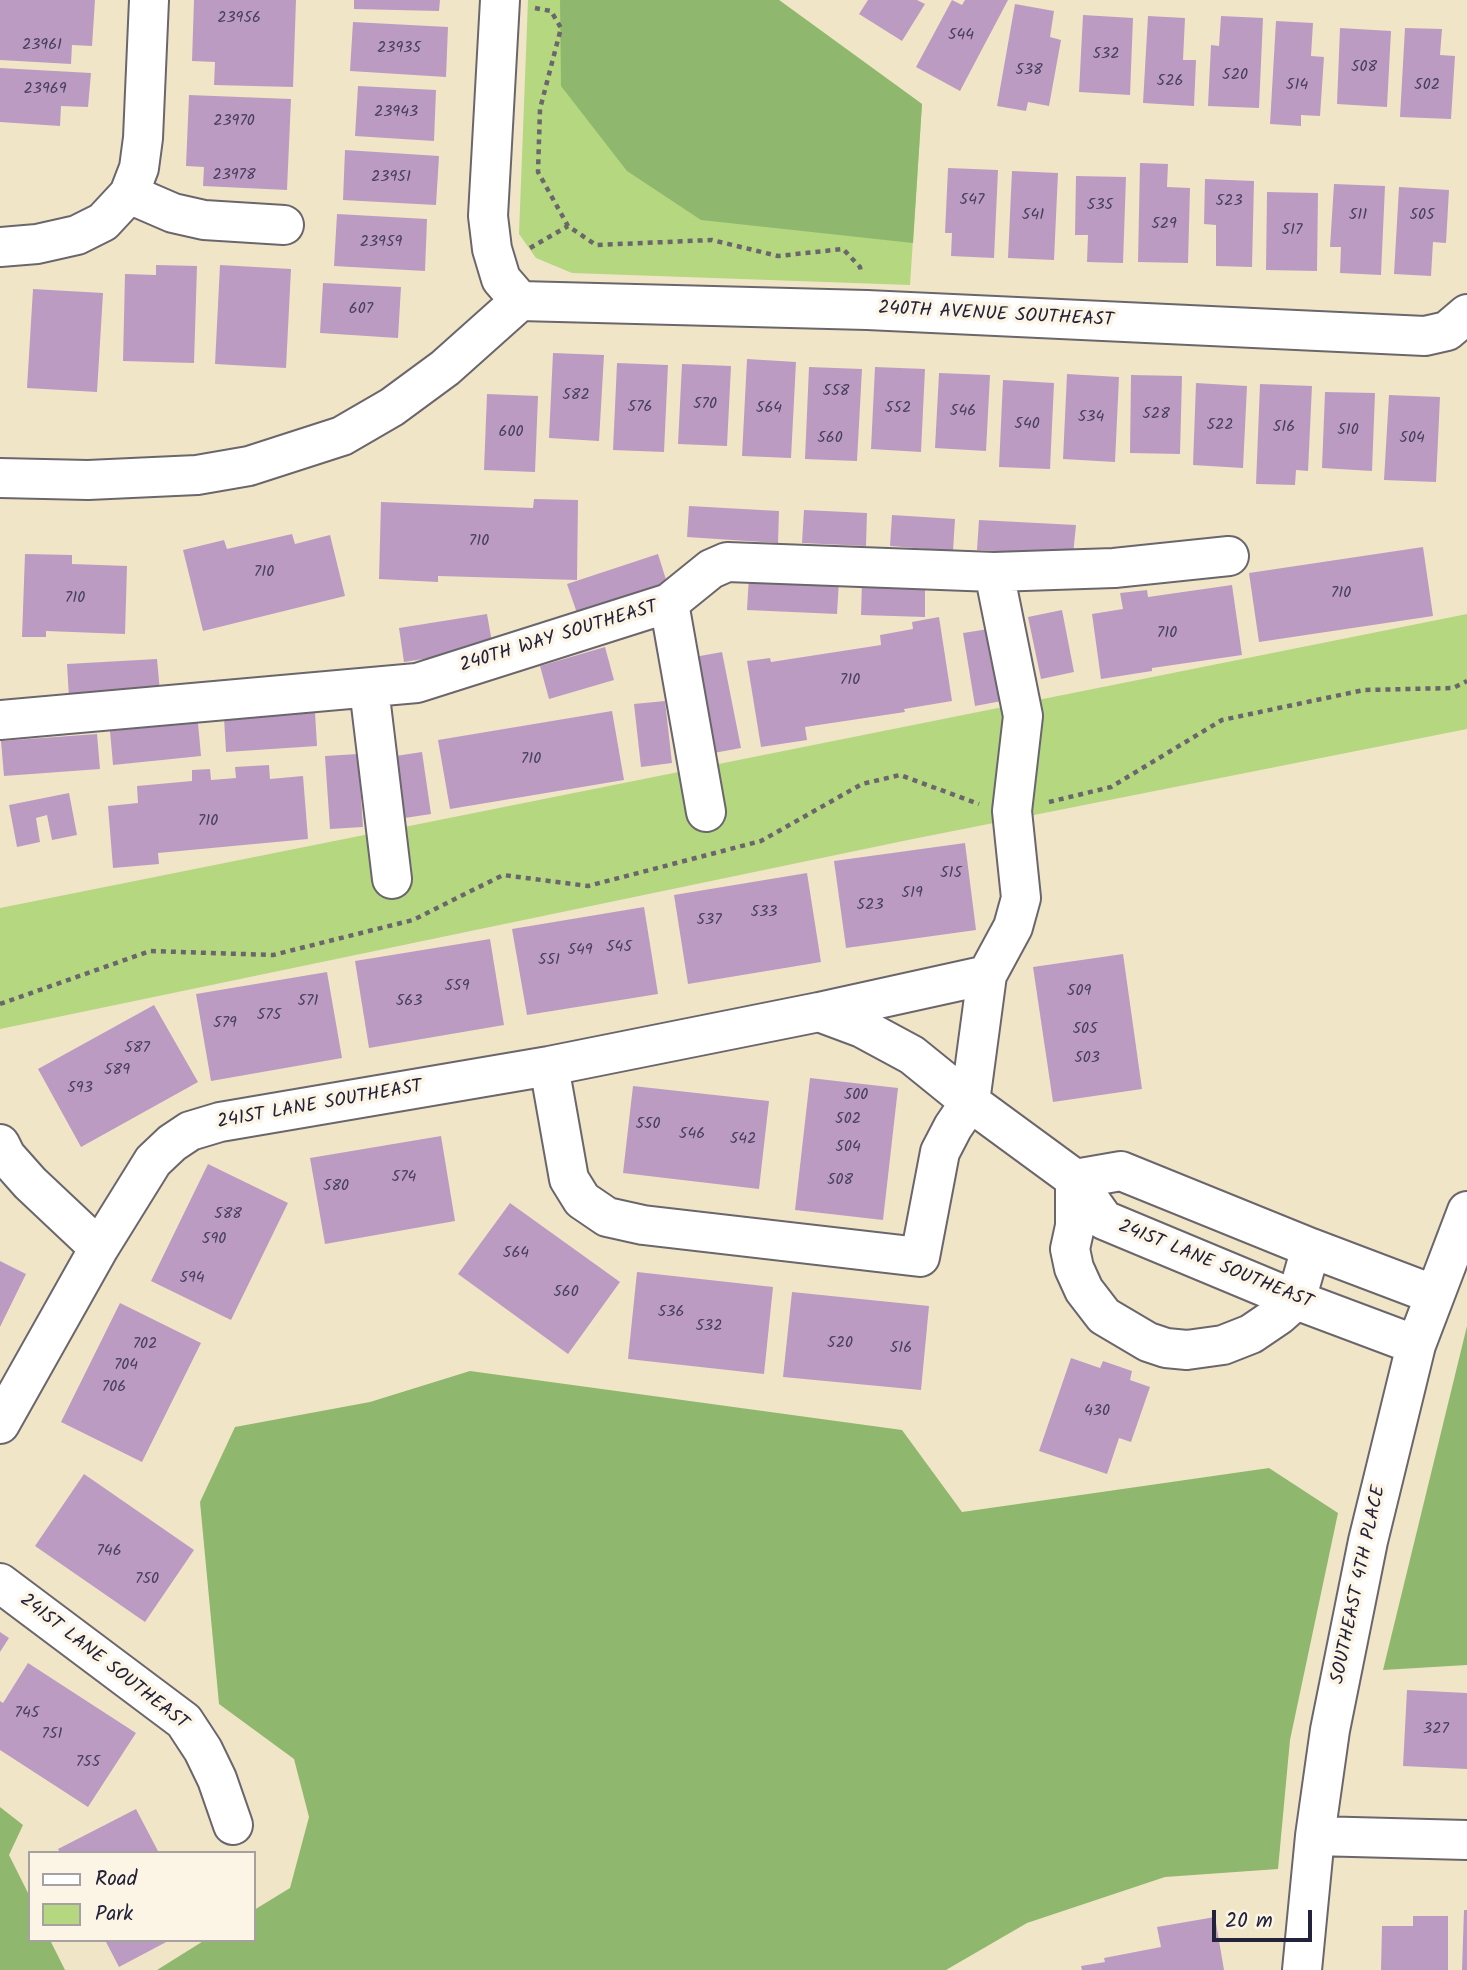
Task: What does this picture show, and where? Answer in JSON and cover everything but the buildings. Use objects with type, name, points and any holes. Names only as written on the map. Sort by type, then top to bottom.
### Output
[{"type":"street","points":[[0,247],[37,244],[77,235],[103,222],[130,194],[139,168],[143,138],[149,0]]},
{"type":"street","points":[[0,478],[88,480],[197,475],[249,466],[342,436],[392,407],[445,368],[520,301],[501,278],[492,249],[488,216],[512,3]]},
{"type":"street","points":[[130,194],[173,213],[194,218],[284,226]]},
{"type":"street","name":"240TH AVENUE SOUTHEAST","points":[[520,301],[867,310],[1425,336],[1447,331],[1466,315]]},
{"type":"street","name":"240TH WAY SOUTHEAST","points":[[0,720],[418,682],[669,603],[711,569],[727,562],[994,572],[1114,568],[1229,556]]},
{"type":"street","points":[[549,1066],[569,1179],[582,1200],[607,1217],[643,1225],[920,1256],[940,1152],[970,1102],[987,975],[1013,927],[1021,898],[1012,811],[1023,716],[994,572]]},
{"type":"street","points":[[669,603],[706,812]]},
{"type":"street","points":[[369,688],[392,879]]},
{"type":"street","points":[[819,1012],[987,975]]},
{"type":"street","name":"241ST LANE SOUTHEAST","points":[[0,1423],[99,1248],[153,1161],[172,1143],[190,1132],[220,1122],[549,1066],[819,1012],[862,1028],[912,1055],[970,1102],[1075,1179],[1104,1220],[1296,1300],[1416,1345]]},
{"type":"street","points":[[0,1144],[6,1156],[30,1183],[99,1248]]},
{"type":"street","points":[[1311,1248],[1296,1300],[1279,1315],[1251,1334],[1223,1345],[1187,1350],[1166,1348],[1148,1342],[1104,1316],[1084,1290],[1074,1268],[1070,1249],[1075,1226],[1075,1179],[1121,1171],[1435,1295]]},
{"type":"street","name":"SOUTHEAST 4TH PLACE","points":[[1302,1970],[1315,1836],[1330,1730],[1367,1541],[1416,1345],[1467,1211]]},
{"type":"street","name":"241ST LANE SOUTHEAST","points":[[0,1583],[184,1721],[203,1750],[217,1779],[233,1825]]},
{"type":"street","points":[[1315,1836],[1467,1840]]},
{"type":"path","points":[[512,3],[551,12],[561,29],[540,109],[538,172],[568,226],[596,245],[712,240],[778,256],[844,249],[860,267],[867,310]]},
{"type":"path","points":[[529,248],[568,226]]},
{"type":"path","points":[[0,1004],[149,951],[273,955],[413,920],[503,875],[588,886],[761,841],[862,784],[900,775],[977,803],[1012,811],[1111,787],[1222,720],[1364,690],[1453,688],[1467,681]]},
{"type":"green space","points":[[528,0],[779,0],[922,104],[910,285],[572,273],[536,258],[519,234]]},
{"type":"green space","points":[[560,0],[779,0],[922,104],[913,243],[701,220],[627,171],[561,86]]},
{"type":"green space","points":[[1467,614],[1467,729],[908,840],[0,1029],[0,908]]},
{"type":"green space","points":[[1467,1326],[1467,1665],[1383,1670]]},
{"type":"green space","points":[[470,1371],[902,1430],[962,1512],[1269,1468],[1338,1513],[1290,1740],[1278,1869],[1165,1877],[1027,1923],[946,1970],[157,1970],[202,1942],[256,1942],[256,1909],[290,1888],[309,1817],[294,1759],[219,1704],[200,1502],[235,1427],[370,1402]]},
{"type":"green space","points":[[0,1807],[23,1825],[9,1855],[28,1893],[28,1942],[51,1942],[65,1970],[0,1970]]}]
